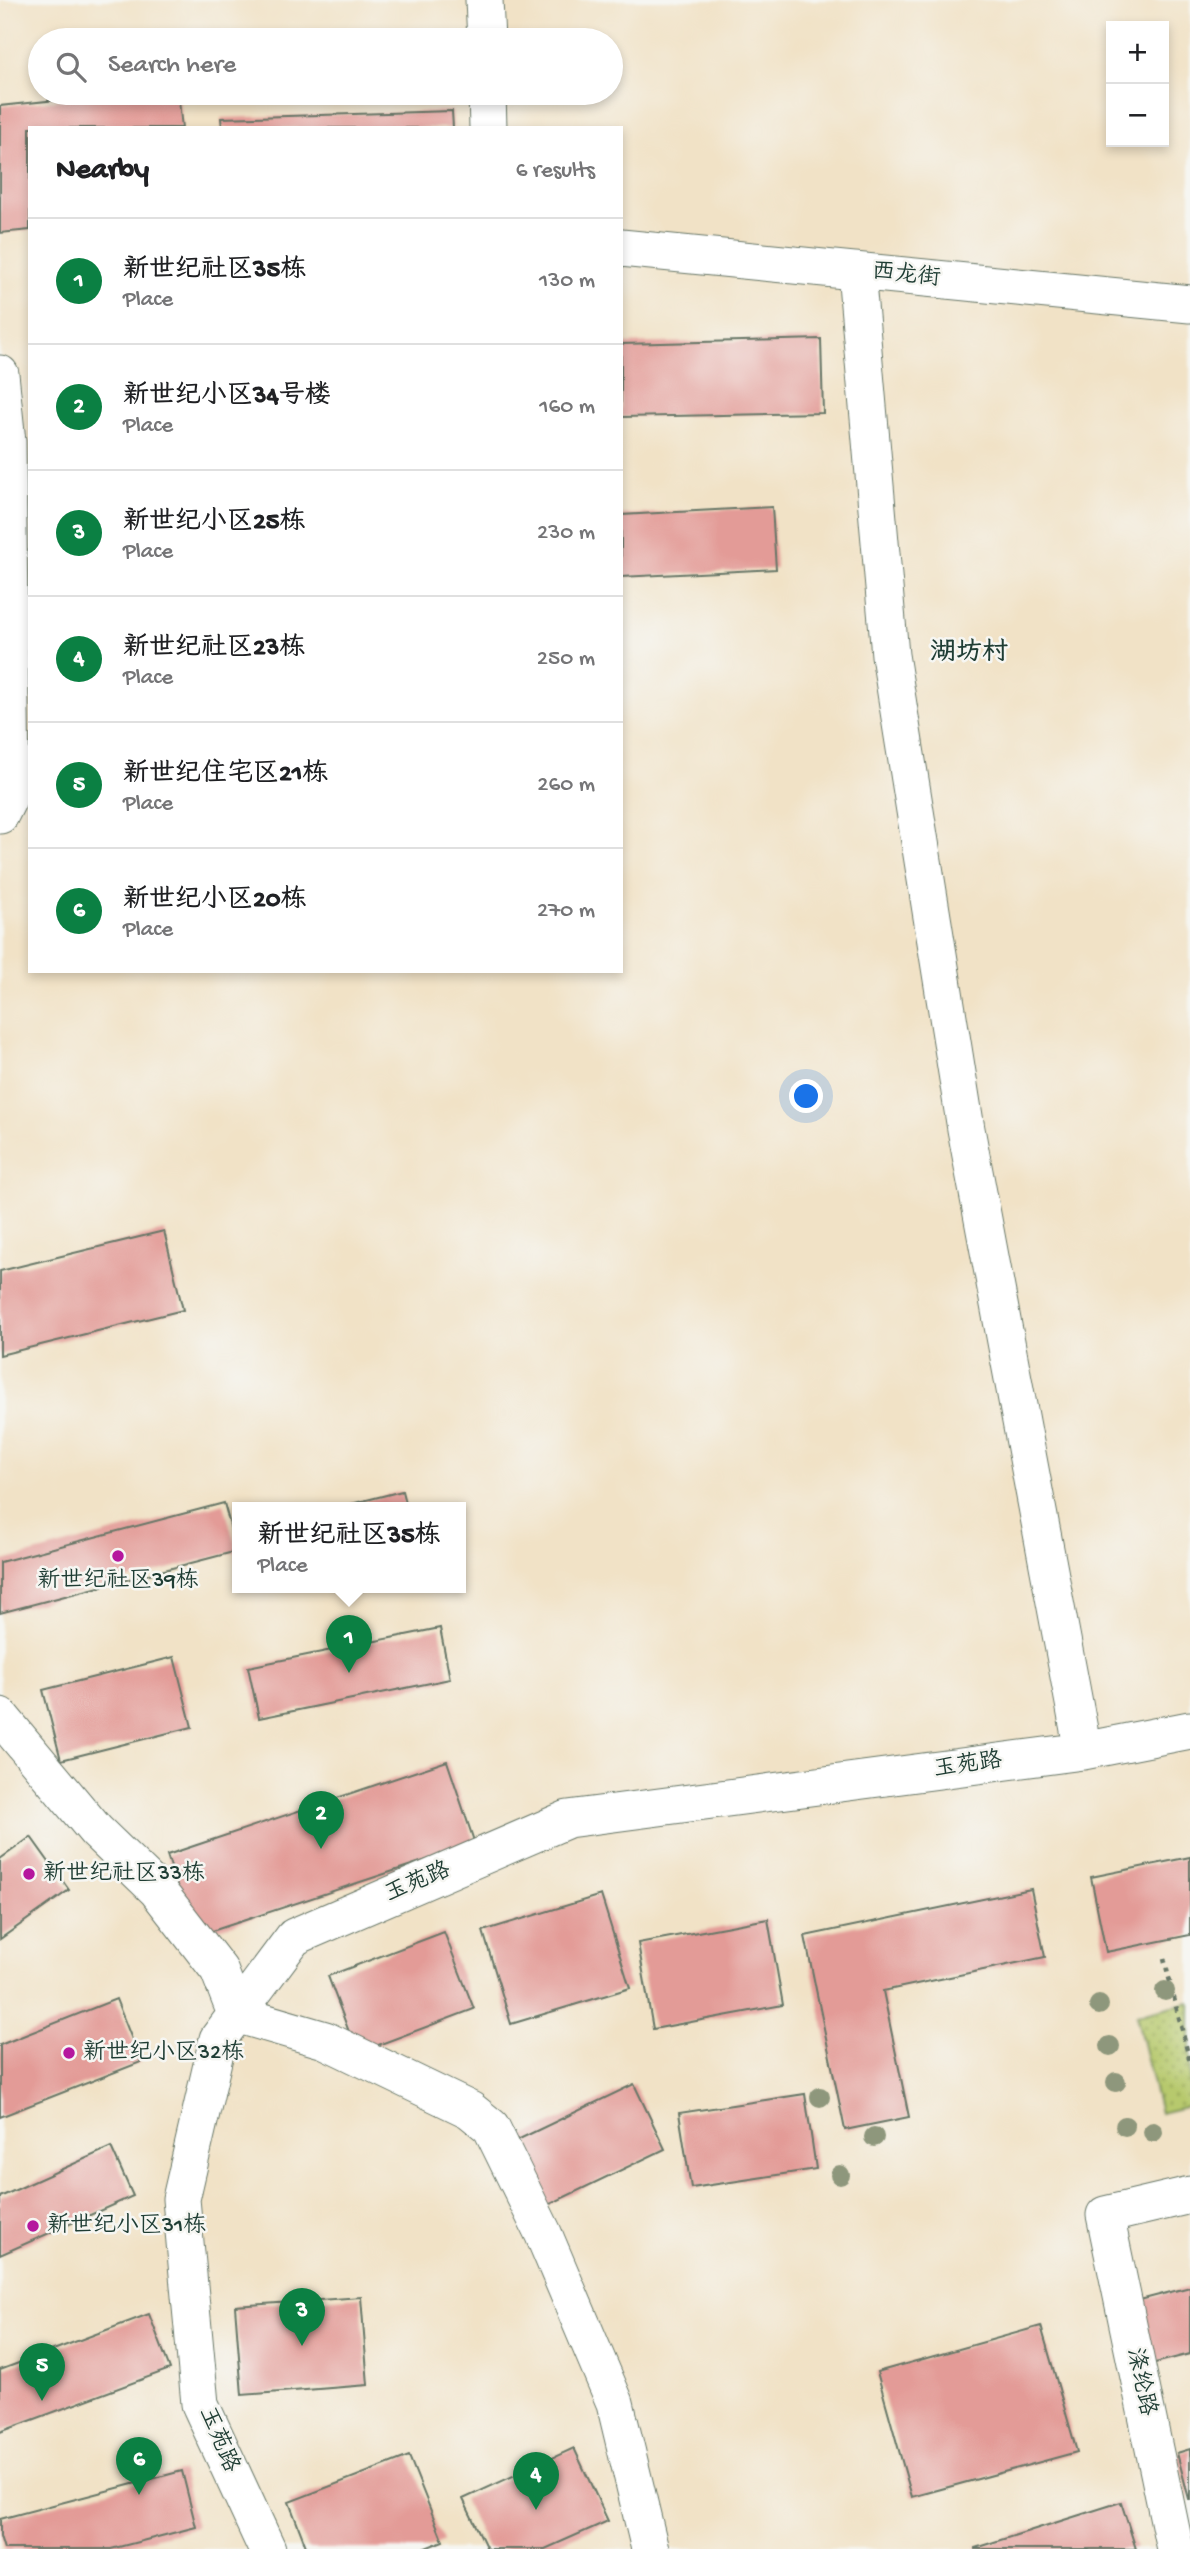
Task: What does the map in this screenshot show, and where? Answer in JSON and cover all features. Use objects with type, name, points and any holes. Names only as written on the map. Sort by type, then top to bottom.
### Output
[{"type":"street","points":[[485,0],[486,28]]},
{"type":"street","points":[[487,105],[488,126]]},
{"type":"street","name":"西龙街","points":[[623,248],[1190,304]]},
{"type":"street","points":[[856,271],[890,655],[966,1129],[1083,1751]]},
{"type":"street","points":[[0,374],[8,442],[11,793],[0,815]]},
{"type":"street","points":[[0,1716],[96,1830],[158,1890],[219,1970],[236,2014],[325,2040],[470,2110],[491,2127],[543,2233],[615,2403],[650,2549]]},
{"type":"street","name":"玉苑路","points":[[267,2549],[200,2404],[181,2200],[218,2039],[294,1937],[568,1819],[1083,1751],[1190,1730]]},
{"type":"street","name":"涤纶路","points":[[1175,2549],[1105,2215],[1190,2194]]},
{"type":"path","points":[[1164,1958],[1190,2062]]},
{"type":"green space","points":[[1190,2002],[1190,2106],[1160,2113],[1136,2015]]},
{"type":"building","points":[[28,103],[179,105],[182,126],[28,126],[28,230],[0,233],[0,106]]},
{"type":"building","points":[[452,111],[453,126],[222,126],[221,118]]},
{"type":"building","points":[[821,339],[823,413],[623,417],[623,344]]},
{"type":"building","points":[[772,507],[776,569],[623,577],[623,515]]},
{"type":"building","points":[[164,1231],[183,1310],[0,1355],[0,1271]]},
{"type":"building","points":[[402,1491],[405,1502],[359,1502]]},
{"type":"building","name":"新世纪社区39栋","points":[[224,1503],[232,1533],[232,1552],[0,1613],[0,1562]]},
{"type":"building","points":[[440,1628],[450,1679],[259,1718],[248,1667]]},
{"type":"building","points":[[174,1657],[192,1727],[61,1760],[43,1690]]},
{"type":"building","points":[[447,1761],[475,1844],[194,1937],[167,1855]]},
{"type":"building","name":"新世纪社区33栋","points":[[31,1837],[69,1890],[0,1939],[0,1859]]},
{"type":"building","points":[[1190,1857],[1190,1935],[1106,1952],[1091,1877]]},
{"type":"building","points":[[1031,1889],[1045,1957],[883,1991],[909,2117],[845,2130],[805,1936]]},
{"type":"building","points":[[601,1895],[630,1988],[511,2024],[483,1931]]},
{"type":"building","points":[[768,1919],[783,2005],[653,2029],[638,1943]]},
{"type":"building","points":[[444,1932],[474,2009],[357,2053],[328,1976]]},
{"type":"building","name":"新世纪小区32栋","points":[[116,1999],[141,2062],[0,2117],[0,2045]]},
{"type":"building","points":[[634,2084],[665,2149],[542,2208],[511,2143]]},
{"type":"building","points":[[805,2094],[816,2169],[691,2188],[679,2113]]},
{"type":"building","name":"新世纪小区31栋","points":[[111,2147],[133,2196],[0,2255],[0,2197]]},
{"type":"building","points":[[1190,2287],[1190,2354],[1151,2364],[1136,2301]]},
{"type":"building","points":[[361,2297],[368,2385],[242,2395],[235,2306]]},
{"type":"building","points":[[149,2314],[170,2369],[0,2432],[0,2370]]},
{"type":"building","points":[[1041,2326],[1077,2452],[912,2497],[877,2372]]},
{"type":"building","points":[[574,2448],[608,2521],[545,2549],[487,2549],[463,2499]]},
{"type":"building","points":[[1190,2449],[1190,2499],[1189,2499],[1177,2453]]},
{"type":"building","points":[[409,2456],[443,2541],[423,2549],[307,2549],[289,2502]]},
{"type":"building","points":[[182,2471],[196,2527],[111,2549],[4,2549],[0,2536],[0,2519]]},
{"type":"building","points":[[1121,2502],[1136,2549],[975,2549],[975,2548]]},
{"type":"place","name":"新世纪社区39栋","points":[[118,1556]]},
{"type":"place","name":"新世纪社区35栋","points":[[349,1673]]},
{"type":"place","name":"新世纪小区34号楼","points":[[321,1849]]},
{"type":"place","name":"新世纪社区33栋","points":[[29,1874]]},
{"type":"place","name":"新世纪小区32栋","points":[[69,2053]]},
{"type":"place","name":"新世纪小区31栋","points":[[33,2226]]},
{"type":"place","name":"新世纪小区25栋","points":[[302,2346]]},
{"type":"place","name":"新世纪住宅区21栋","points":[[42,2401]]},
{"type":"place","name":"新世纪小区20栋","points":[[139,2495]]},
{"type":"place","name":"新世纪社区23栋","points":[[536,2510]]},
{"type":"district","name":"湖坊村","points":[[969,654]]}]
